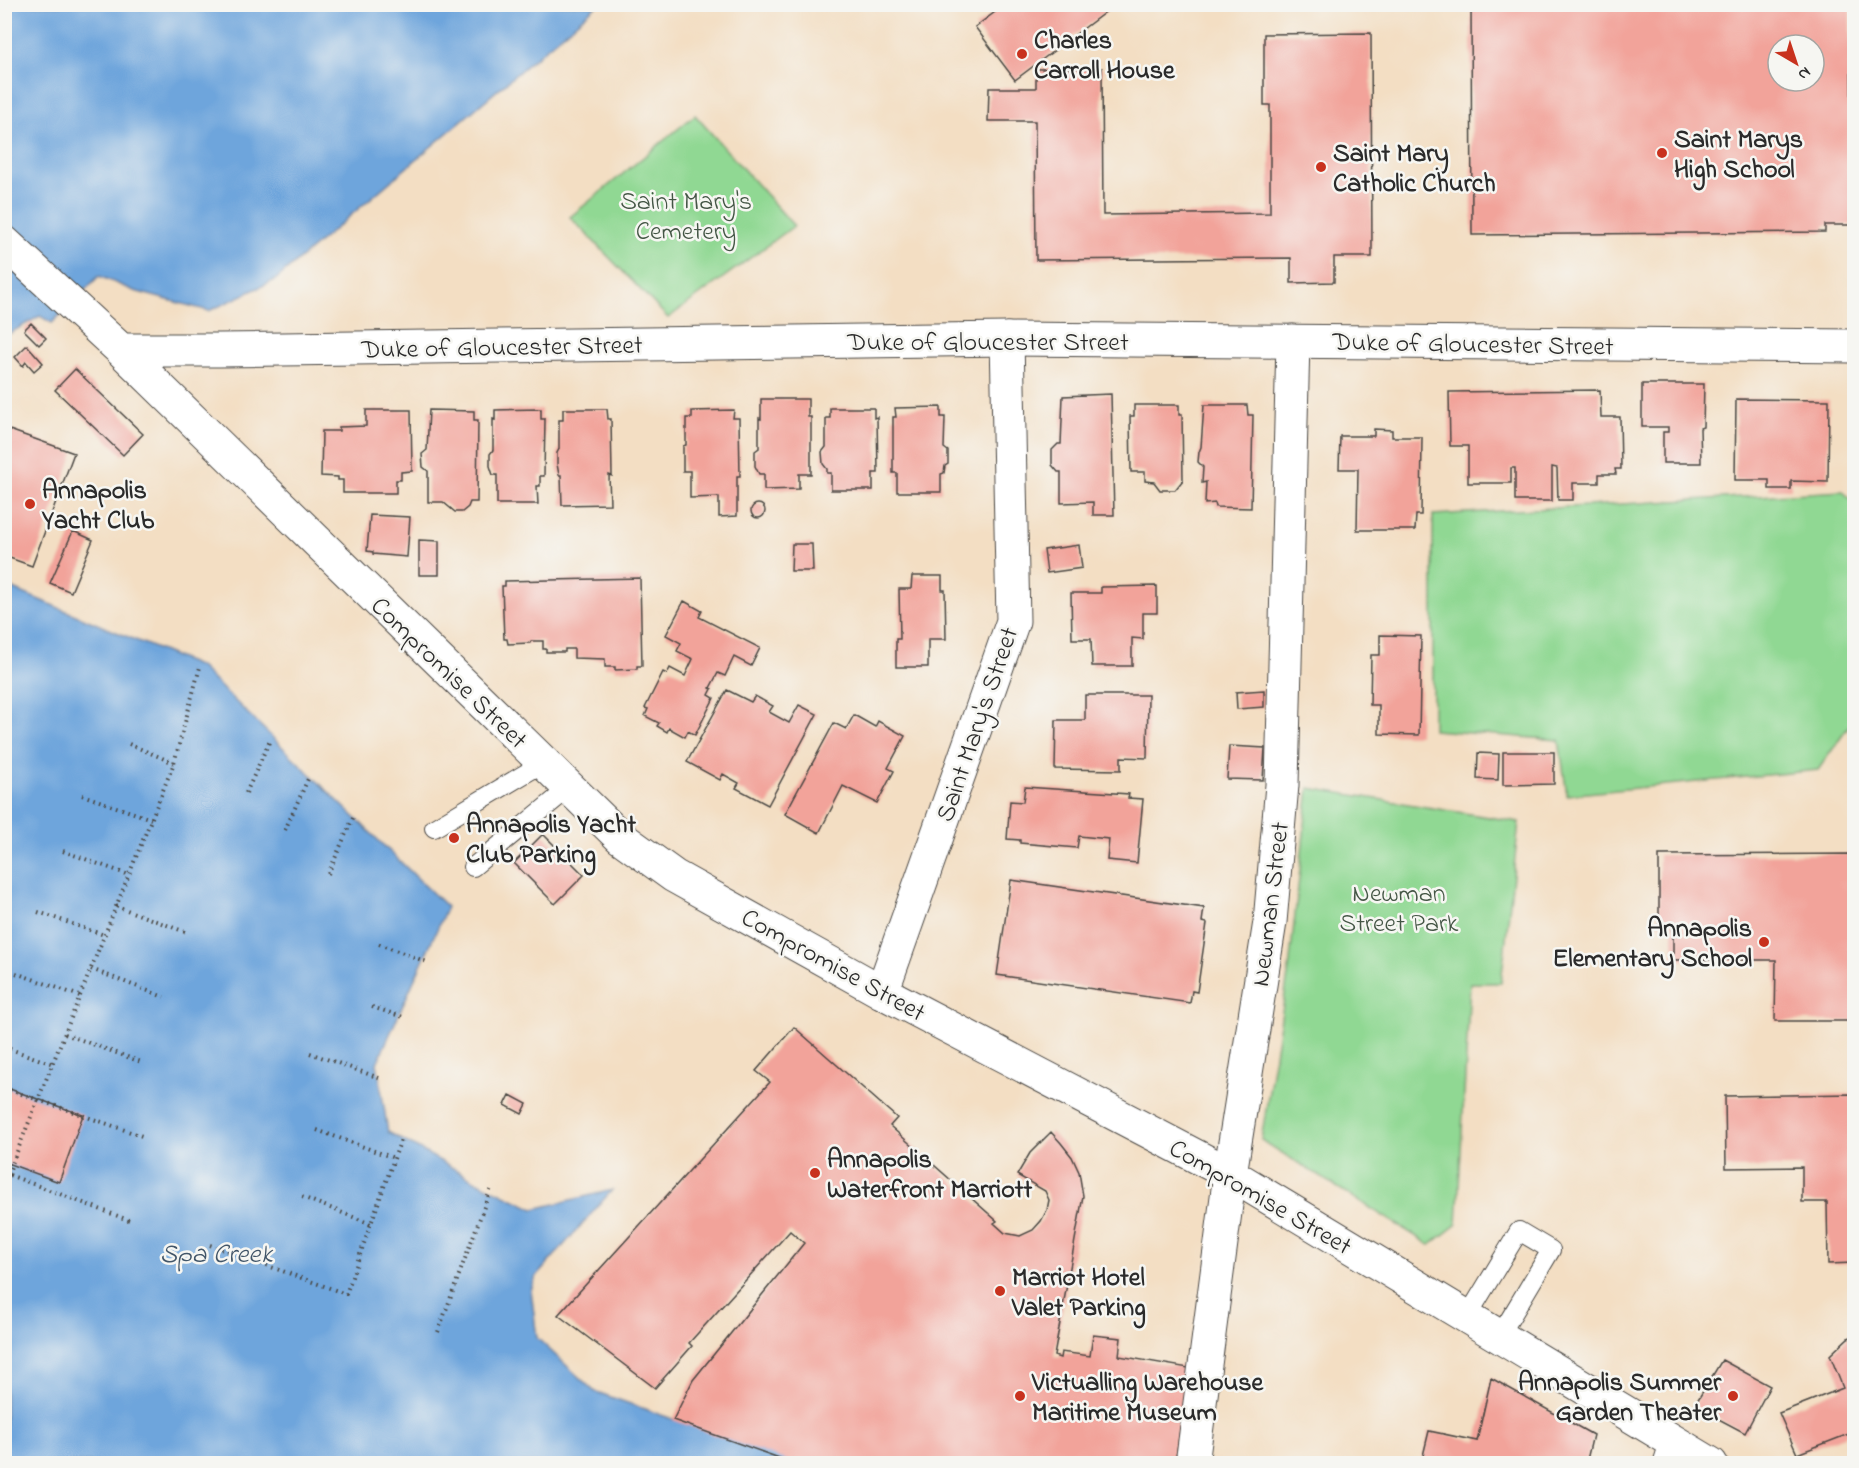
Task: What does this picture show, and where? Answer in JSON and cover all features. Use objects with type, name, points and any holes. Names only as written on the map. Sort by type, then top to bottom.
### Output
[{"type":"main road","name":"Compromise Street","points":[[4,242],[121,350],[620,837],[674,876],[882,992],[1230,1174],[1499,1337],[1666,1451],[1711,1464]]},
{"type":"main road","name":"Duke of Gloucester Street","points":[[121,350],[1007,339],[1854,346]]},
{"type":"main road","name":"Saint Mary's Street","points":[[882,992],[1013,621],[1007,339]]},
{"type":"main road","name":"Newman Street","points":[[1192,1464],[1230,1174],[1270,922],[1282,785],[1293,341]]},
{"type":"lane","points":[[434,828],[543,763]]},
{"type":"lane","points":[[473,867],[569,788]]},
{"type":"lane","points":[[1467,1317],[1519,1232],[1551,1250],[1499,1337]]},
{"type":"path","points":[[130,1221],[6,1174],[53,1064],[174,763],[200,667]]},
{"type":"path","points":[[246,793],[270,740]]},
{"type":"path","points":[[129,744],[174,763]]},
{"type":"path","points":[[285,830],[308,779]]},
{"type":"path","points":[[82,795],[151,819]]},
{"type":"path","points":[[328,874],[353,818]]},
{"type":"path","points":[[63,851],[129,875]]},
{"type":"path","points":[[116,906],[188,933]]},
{"type":"path","points":[[38,912],[104,935]]},
{"type":"path","points":[[379,944],[427,962]]},
{"type":"path","points":[[91,969],[164,997]]},
{"type":"path","points":[[16,973],[80,996]]},
{"type":"path","points":[[372,1007],[403,1017]]},
{"type":"path","points":[[65,1034],[141,1062]]},
{"type":"path","points":[[4,1047],[53,1064]]},
{"type":"path","points":[[310,1053],[379,1078]]},
{"type":"path","points":[[4,1088],[145,1137]]},
{"type":"path","points":[[317,1130],[394,1158]]},
{"type":"path","points":[[210,1245],[346,1294],[401,1139]]},
{"type":"path","points":[[438,1332],[491,1188]]},
{"type":"path","points":[[302,1197],[371,1224]]},
{"type":"green space","name":"Saint Mary's Cemetery","points":[[695,115],[794,226],[668,318],[570,217]]},
{"type":"green space","points":[[1843,491],[1854,504],[1854,719],[1818,770],[1567,795],[1559,740],[1433,730],[1433,515]]},
{"type":"green space","name":"Newman Street Park","points":[[1309,788],[1519,822],[1501,983],[1470,983],[1457,1224],[1430,1245],[1261,1140],[1289,969]]},
{"type":"water","points":[[5,5],[597,5],[275,280],[209,311],[134,291],[99,276],[52,323],[40,316],[5,336]]},
{"type":"water","name":"Spa Creek","points":[[4,585],[200,667],[447,907],[377,1063],[388,1132],[478,1182],[534,1209],[612,1190],[536,1277],[531,1290],[537,1338],[594,1391],[796,1463],[5,1463]]},
{"type":"building","name":"Charles Carroll House","points":[[1006,4],[1116,4],[1015,80],[975,27]]},
{"type":"building","name":"Saint Marys High School","points":[[1471,4],[1850,4],[1853,225],[1825,225],[1825,232],[1472,235]]},
{"type":"building","name":"Saint Mary Catholic Church","points":[[1371,33],[1372,257],[1334,257],[1334,282],[1291,283],[1291,258],[1036,260],[1035,121],[988,121],[989,88],[1036,88],[1036,69],[1102,68],[1103,215],[1270,213],[1270,105],[1264,105],[1264,34]]},
{"type":"building","points":[[31,323],[46,338],[39,345],[24,330]]},
{"type":"building","points":[[27,345],[43,363],[34,371],[26,362],[23,366],[15,357]]},
{"type":"building","points":[[75,369],[143,434],[123,455],[55,390]]},
{"type":"building","points":[[1642,384],[1704,384],[1703,427],[1700,428],[1701,463],[1663,463],[1663,432],[1668,432],[1668,427],[1642,427]]},
{"type":"building","points":[[1600,390],[1601,417],[1620,417],[1621,469],[1615,469],[1616,474],[1599,474],[1599,483],[1573,483],[1573,500],[1558,500],[1557,468],[1552,467],[1552,501],[1515,501],[1515,468],[1511,468],[1511,483],[1468,483],[1468,446],[1450,446],[1449,392]]},
{"type":"building","points":[[1111,394],[1114,515],[1093,515],[1093,502],[1061,503],[1061,472],[1058,472],[1052,465],[1052,450],[1061,444],[1063,396]]},
{"type":"building","points":[[761,399],[808,399],[808,417],[811,417],[811,474],[799,474],[799,489],[764,490],[764,474],[759,474],[755,466],[755,451],[759,448]]},
{"type":"building","points":[[1736,399],[1829,400],[1828,482],[1791,481],[1791,489],[1769,489],[1769,480],[1735,480]]},
{"type":"building","points":[[1134,405],[1179,405],[1179,415],[1182,415],[1183,480],[1175,490],[1160,490],[1154,482],[1145,481],[1145,472],[1131,472],[1130,416],[1134,416]]},
{"type":"building","points":[[1204,405],[1247,405],[1248,415],[1253,415],[1251,508],[1216,507],[1215,503],[1205,504],[1206,482],[1202,483],[1203,467],[1198,462]]},
{"type":"building","points":[[941,407],[941,417],[945,417],[944,448],[948,451],[948,464],[945,466],[944,473],[941,474],[941,492],[897,492],[897,473],[893,473],[895,408]]},
{"type":"building","points":[[830,408],[874,408],[874,418],[877,417],[878,473],[873,473],[873,490],[831,490],[831,473],[827,473],[823,464],[822,452],[826,447],[826,418],[830,418]]},
{"type":"building","points":[[541,409],[541,419],[545,419],[544,476],[540,476],[540,486],[537,486],[538,504],[497,504],[497,475],[493,475],[490,466],[495,410]]},
{"type":"building","points":[[563,409],[607,409],[608,419],[611,419],[610,504],[562,505],[561,475],[559,475],[557,464],[557,453],[559,420],[563,420]]},
{"type":"building","points":[[366,410],[411,410],[412,471],[401,472],[401,480],[396,480],[396,493],[343,493],[343,480],[338,480],[338,477],[321,476],[322,431],[339,431],[339,427],[366,426]]},
{"type":"building","points":[[429,410],[474,411],[474,420],[478,420],[477,502],[470,502],[462,512],[455,512],[443,502],[428,502],[428,471],[423,467],[422,454],[427,450]]},
{"type":"building","points":[[734,410],[733,418],[739,418],[740,476],[737,476],[737,516],[719,517],[719,497],[690,498],[690,471],[683,471],[686,418],[692,418],[692,411]]},
{"type":"building","name":"Annapolis Yacht Club","points":[[4,428],[74,453],[32,566],[4,556]]},
{"type":"building","points":[[1374,429],[1392,430],[1392,437],[1422,437],[1421,515],[1416,515],[1415,530],[1357,530],[1358,469],[1339,469],[1340,436],[1374,436]]},
{"type":"building","points":[[755,504],[761,504],[765,511],[761,518],[755,518],[751,514],[751,508]]},
{"type":"building","points":[[370,515],[410,517],[407,557],[373,554],[367,551]]},
{"type":"building","points":[[73,531],[93,540],[71,592],[50,583]]},
{"type":"building","points":[[419,540],[439,541],[439,575],[419,575]]},
{"type":"building","points":[[792,544],[812,544],[813,571],[791,571]]},
{"type":"building","points":[[1079,545],[1082,568],[1047,573],[1044,550]]},
{"type":"building","points":[[912,576],[942,576],[942,590],[945,590],[946,639],[928,639],[928,667],[896,667],[896,639],[900,639],[899,589],[911,589]]},
{"type":"building","points":[[640,578],[642,666],[637,666],[637,669],[615,670],[615,667],[605,667],[605,659],[574,658],[574,649],[565,649],[565,652],[546,652],[546,649],[543,649],[543,641],[508,644],[507,639],[504,639],[502,586],[505,586],[505,581]]},
{"type":"building","points":[[1157,586],[1157,613],[1143,613],[1143,639],[1132,638],[1132,666],[1092,666],[1091,639],[1072,639],[1071,593],[1101,593],[1101,587]]},
{"type":"building","points":[[684,601],[702,611],[699,617],[760,648],[751,666],[734,657],[725,676],[718,673],[710,688],[712,689],[709,695],[714,698],[695,735],[688,731],[685,737],[669,728],[667,732],[657,726],[659,723],[645,716],[648,709],[645,708],[663,672],[667,674],[670,668],[685,676],[693,659],[677,651],[681,643],[666,635]]},
{"type":"building","points":[[1380,635],[1421,636],[1419,735],[1379,734],[1379,705],[1370,705],[1371,655],[1380,655]]},
{"type":"building","points":[[727,690],[751,702],[755,696],[773,706],[769,712],[789,723],[799,705],[817,714],[768,805],[736,788],[739,783],[723,774],[720,780],[687,762]]},
{"type":"building","points":[[1264,690],[1264,707],[1237,709],[1236,692]]},
{"type":"building","points":[[1085,695],[1148,695],[1147,758],[1121,757],[1121,770],[1055,769],[1056,720],[1085,720]]},
{"type":"building","points":[[854,715],[875,727],[878,721],[905,736],[888,768],[894,771],[877,803],[843,786],[819,833],[785,814],[834,723],[846,729]]},
{"type":"building","points":[[1229,746],[1265,748],[1263,780],[1227,779]]},
{"type":"building","points":[[1503,752],[1554,752],[1554,784],[1503,785]]},
{"type":"building","points":[[1478,753],[1499,754],[1498,780],[1477,779]]},
{"type":"building","points":[[1025,787],[1129,794],[1128,798],[1143,799],[1137,863],[1107,860],[1109,839],[1079,836],[1077,848],[1020,843],[1020,840],[1007,839],[1010,801],[1023,802]]},
{"type":"building","points":[[543,834],[584,875],[555,904],[514,863]]},
{"type":"building","name":"Annapolis Elementary School","points":[[1854,854],[1854,1021],[1775,1021],[1776,960],[1673,960],[1673,924],[1659,924],[1659,855]]},
{"type":"building","points":[[1011,880],[1204,908],[1202,922],[1207,923],[1197,992],[1192,991],[1190,1003],[997,975]]},
{"type":"building","points":[[794,1027],[897,1118],[890,1126],[997,1221],[994,1223],[1005,1233],[1020,1236],[1033,1230],[1041,1221],[1049,1200],[1045,1191],[1017,1175],[1030,1153],[1051,1132],[1061,1143],[1072,1157],[1079,1172],[1083,1196],[1054,1356],[1060,1358],[1061,1352],[1090,1356],[1093,1335],[1121,1338],[1119,1356],[1189,1368],[1175,1464],[1035,1464],[1036,1459],[1032,1464],[796,1464],[673,1420],[693,1380],[804,1243],[790,1231],[689,1343],[692,1346],[655,1388],[558,1315],[770,1082],[756,1071]]},
{"type":"building","points":[[4,1087],[83,1115],[59,1182],[4,1162]]},
{"type":"building","points":[[1854,1094],[1854,1263],[1828,1264],[1827,1202],[1802,1202],[1802,1167],[1726,1168],[1725,1096]]},
{"type":"building","points":[[510,1095],[527,1104],[522,1114],[505,1105]]},
{"type":"building","points":[[1854,1336],[1854,1432],[1797,1454],[1779,1413],[1843,1388],[1830,1355],[1848,1338]]},
{"type":"building","name":"Annapolis Summer Garden Theater","points":[[1722,1360],[1770,1386],[1745,1433],[1694,1406]]},
{"type":"building","points":[[1491,1378],[1593,1435],[1586,1464],[1421,1464],[1429,1431],[1477,1441]]},
{"type":"place","name":"Charles Carroll House","points":[[1022,54]]},
{"type":"place","name":"Saint Marys High School","points":[[1662,153]]},
{"type":"place","name":"Saint Mary Catholic Church","points":[[1321,167]]},
{"type":"place","name":"Annapolis Yacht Club","points":[[30,504]]},
{"type":"place","name":"Annapolis Yacht Club Parking","points":[[454,838]]},
{"type":"place","name":"Annapolis Elementary School","points":[[1764,942]]},
{"type":"place","name":"Annapolis Waterfront Marriott","points":[[815,1173]]},
{"type":"place","name":"Marriot Hotel Valet Parking","points":[[1000,1291]]},
{"type":"place","name":"Victualling Warehouse Maritime Museum","points":[[1020,1396]]},
{"type":"place","name":"Annapolis Summer Garden Theater","points":[[1733,1396]]}]
